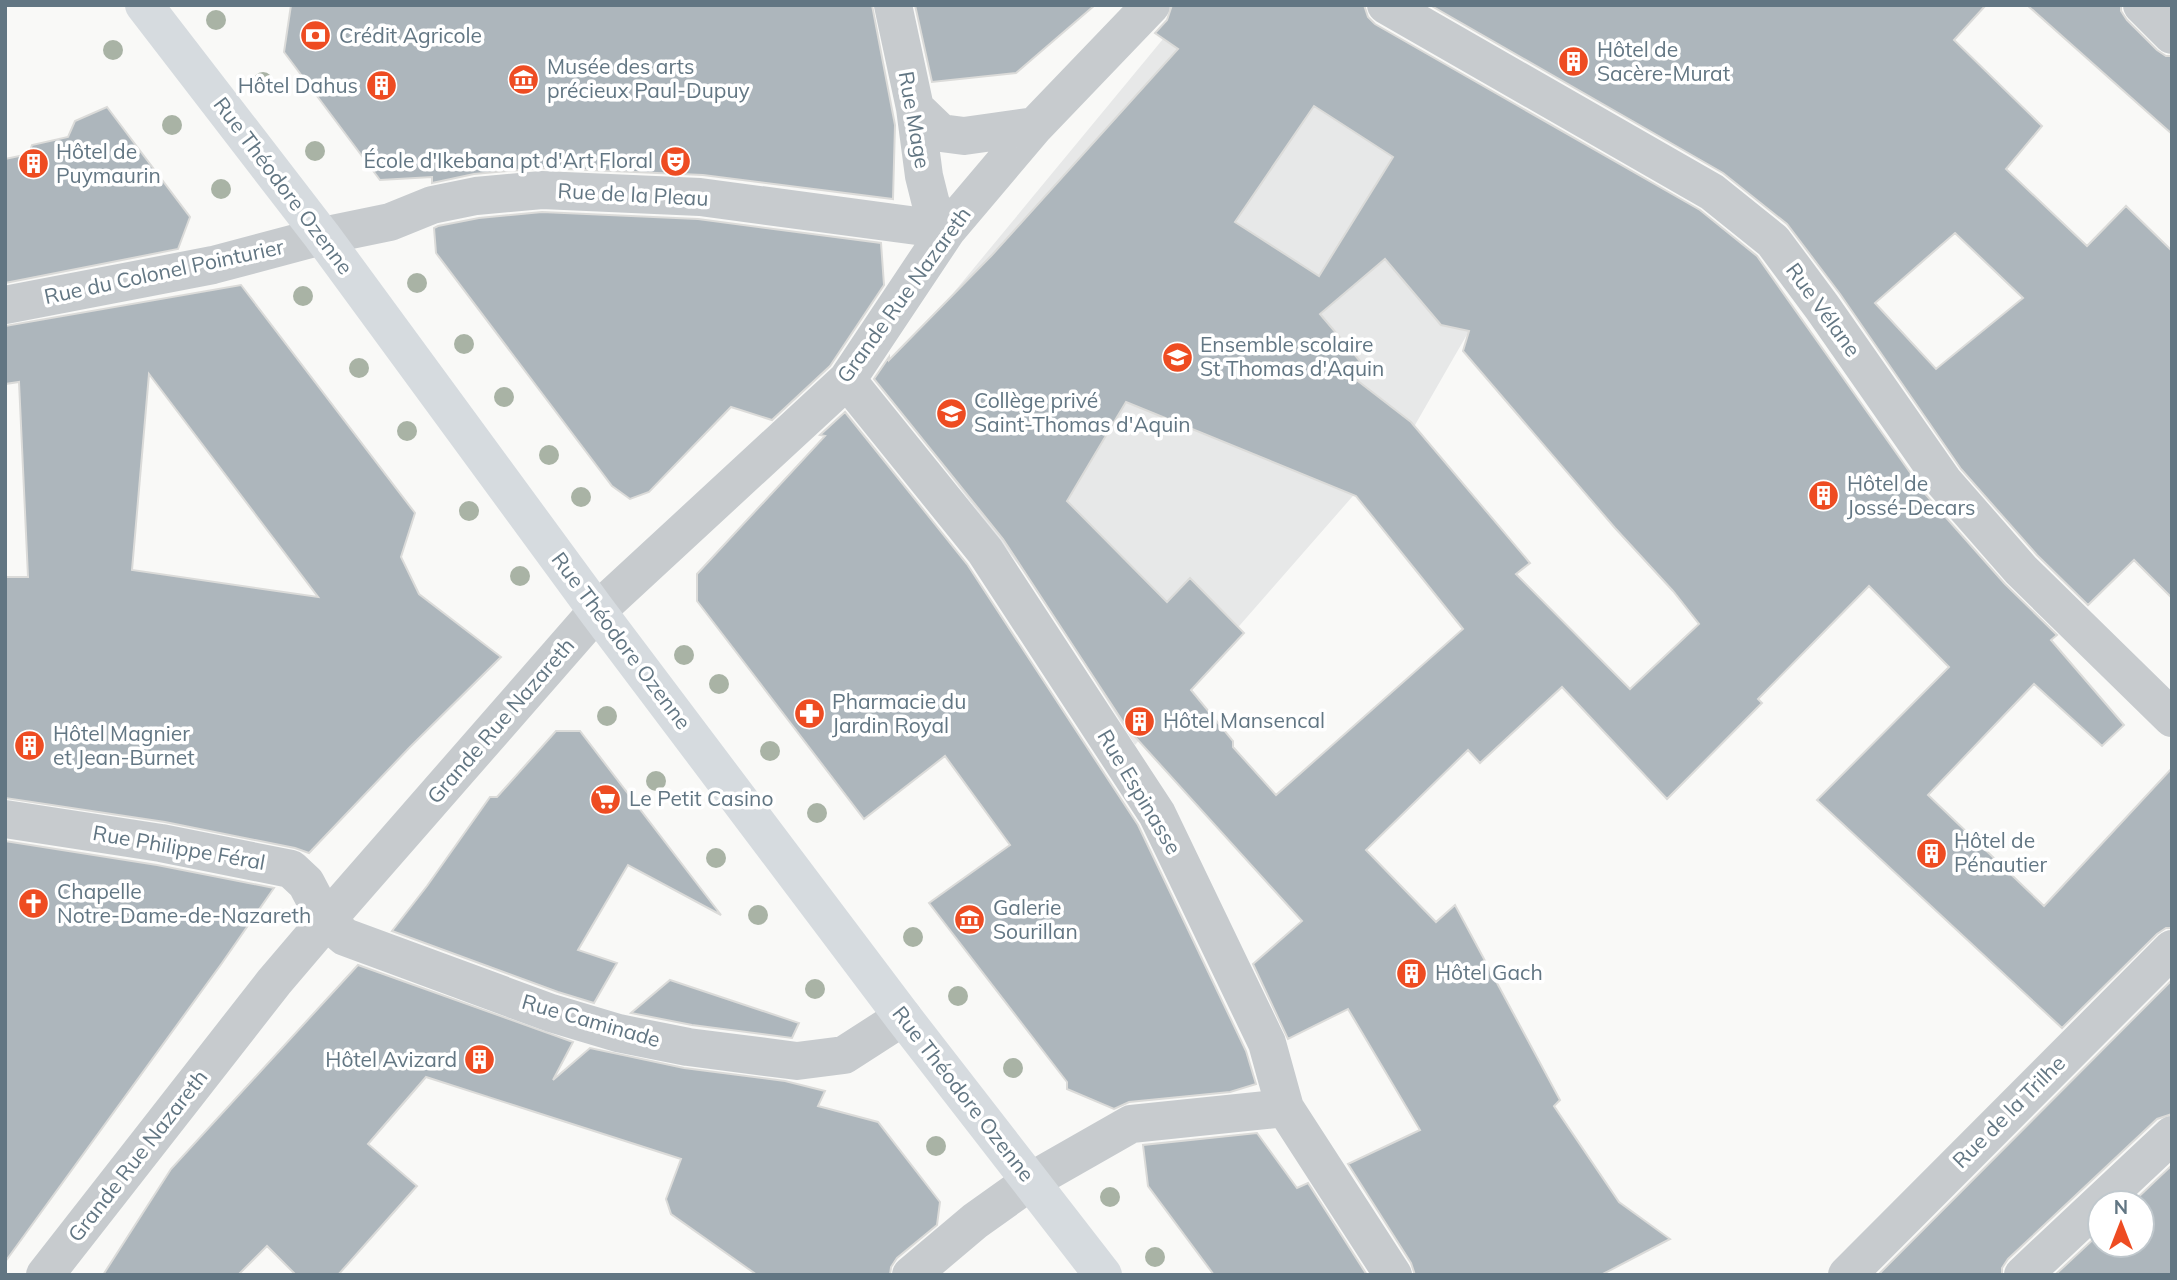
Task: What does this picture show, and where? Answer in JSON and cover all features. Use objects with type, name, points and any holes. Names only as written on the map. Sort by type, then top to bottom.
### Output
[{"type":"street","name":"Rue Théodore Ozenne","points":[[144,5],[323,236],[597,611],[903,1017],[1102,1275]]},
{"type":"street","name":"Rue Mage","points":[[892,5],[915,108],[924,176],[931,204],[947,230]]},
{"type":"street","name":"Grande Rue Nazareth","points":[[45,1275],[274,982],[326,920],[597,611],[847,380],[947,230],[1035,126],[1151,5]]},
{"type":"street","name":"Rue Vélane","points":[[1386,5],[1712,192],[1773,241],[1944,482],[2021,570],[2172,718]]},
{"type":"street","points":[[2142,5],[2172,35]]},
{"type":"street","points":[[915,108],[941,133],[964,136],[1035,126]]},
{"type":"street","name":"Rue de la Pleau","points":[[323,236],[390,222],[432,205],[477,196],[542,190],[701,197],[947,230]]},
{"type":"street","name":"Rue du Colonel Pointurier","points":[[5,304],[213,265],[323,236]]},
{"type":"street","name":"Rue Espinasse","points":[[847,380],[985,551],[1157,814],[1267,1043],[1285,1108],[1393,1275]]},
{"type":"street","name":"Rue Philippe Féral","points":[[5,819],[161,843],[291,869],[306,883],[326,920]]},
{"type":"street","name":"Rue Caminade","points":[[326,920],[345,937],[551,1013],[618,1033],[688,1047],[797,1060],[844,1055],[903,1017]]},
{"type":"street","name":"Rue de la Trilhe","points":[[1847,1275],[2172,949]]},
{"type":"street","points":[[911,1275],[975,1221],[1031,1181],[1131,1124],[1285,1108]]},
{"type":"street","points":[[2023,1275],[2172,1135]]},
{"type":"shaded area","name":"Ensemble scolaire St Thomas d'Aquin","points":[[1202,5],[1514,121],[1469,331],[1415,425],[1135,745],[1037,589],[879,383],[1163,39]]},
{"type":"building","points":[[291,5],[872,5],[895,125],[893,199],[703,175],[543,168],[474,174],[432,183],[432,177],[380,180],[284,52]]},
{"type":"building","points":[[915,5],[1095,5],[1016,73],[932,82]]},
{"type":"building","points":[[1172,5],[1364,5],[1368,17],[1375,24],[1700,210],[1757,256],[1926,495],[2005,584],[2057,635],[2051,640],[2124,725],[2102,746],[2034,684],[1928,795],[2044,906],[2172,768],[2172,928],[2166,928],[2157,934],[2062,1028],[1817,800],[1949,667],[1869,586],[1758,699],[1762,703],[1667,799],[1562,687],[1480,763],[1468,750],[1366,850],[1436,922],[1455,905],[1560,1100],[1554,1106],[1619,1202],[1670,1239],[1601,1275],[1415,1275],[1411,1263],[1348,1164],[1420,1130],[1348,1009],[1288,1039],[1253,964],[1302,921],[1127,728],[1003,539],[874,379],[889,357],[889,360],[992,255],[1178,49],[1155,33],[1167,20]],"holes":[[[1314,106],[1393,157],[1319,276],[1235,222]],[[1385,259],[1441,325],[1469,331],[1463,351],[1699,624],[1630,689],[1516,574],[1530,563],[1411,422],[1358,381],[1360,361],[1320,314]],[[1126,402],[1356,496],[1463,629],[1276,795],[1233,747],[1233,741],[1191,690],[1244,633],[1190,578],[1167,602],[1067,501]]]},
{"type":"building","points":[[1430,5],[1986,5],[1954,40],[2042,126],[2006,169],[2087,246],[2126,206],[2172,251],[2172,598],[2134,560],[2088,605],[2037,555],[1961,469],[1840,294],[1787,224],[1723,173]],"holes":[[[1955,233],[2023,298],[1936,369],[1875,303]]]},
{"type":"building","points":[[2027,5],[2121,5],[2121,11],[2127,20],[2157,50],[2166,56],[2172,56],[2172,134]]},
{"type":"building","points":[[107,107],[190,217],[178,249],[5,283],[5,159],[29,154],[32,145],[68,137],[75,121]]},
{"type":"building","points":[[542,212],[698,219],[881,243],[884,285],[830,366],[772,420],[731,407],[649,492],[630,499],[612,486],[436,253],[434,228],[438,226],[479,218]]},
{"type":"building","points":[[241,285],[415,513],[401,557],[419,594],[501,657],[309,853],[165,822],[5,798],[5,577],[28,577],[19,382],[5,384],[5,326]],"holes":[[[149,374],[318,597],[132,570]]]},
{"type":"building","points":[[845,412],[967,564],[1138,825],[1246,1051],[1256,1084],[1230,1092],[1129,1102],[1114,1109],[1067,1089],[1067,1082],[929,903],[1010,845],[945,756],[864,819],[697,601],[697,574],[825,436],[820,435]]},
{"type":"building","points":[[556,731],[580,731],[721,915],[628,865],[578,950],[617,963],[594,1003],[392,931],[490,797],[497,797]]},
{"type":"building","points":[[5,841],[157,865],[274,888],[5,1262]]},
{"type":"building","points":[[358,965],[573,1042],[553,1080],[590,1048],[684,1068],[785,1081],[825,1091],[818,1106],[878,1122],[940,1202],[937,1225],[897,1258],[891,1267],[890,1275],[757,1275],[671,1214],[666,1199],[681,1159],[426,1077],[368,1144],[417,1186],[338,1275],[296,1275],[267,1246],[238,1275],[103,1275],[171,1169]]},
{"type":"building","points":[[670,980],[799,1023],[792,1038],[692,1025],[631,1013]]},
{"type":"building","points":[[2172,980],[2172,1114],[2157,1119],[2008,1259],[2002,1268],[2002,1275],[1878,1275]]},
{"type":"building","points":[[1257,1133],[1297,1188],[1308,1183],[1367,1275],[1214,1275],[1148,1186],[1143,1145]]},
{"type":"building","points":[[2172,1165],[2172,1275],[2055,1275],[2086,1246],[2086,1259],[2156,1259],[2156,1189],[2147,1189]]},
{"type":"place","name":"Crédit Agricole","points":[[316,36]]},
{"type":"place","name":"Hôtel de Sacère-Murat","points":[[1574,62]]},
{"type":"place","name":"Musée des arts précieux Paul-Dupuy","points":[[524,79]]},
{"type":"place","name":"Hôtel Dahus","points":[[381,86]]},
{"type":"place","name":"École d'Ikebana pt d'Art Floral","points":[[676,161]]},
{"type":"place","name":"Hôtel de Puymaurin","points":[[33,164]]},
{"type":"place","name":"Ensemble scolaire St Thomas d'Aquin","points":[[1177,357]]},
{"type":"place","name":"Collège privé Saint-Thomas d'Aquin","points":[[951,413]]},
{"type":"place","name":"Hôtel de Jossé-Decars","points":[[1824,496]]},
{"type":"place","name":"Pharmacie du Jardin Royal","points":[[809,714]]},
{"type":"place","name":"Hôtel Mansencal","points":[[1140,721]]},
{"type":"place","name":"Hôtel Magnier et Jean-Burnet","points":[[30,746]]},
{"type":"place","name":"Le Petit Casino","points":[[606,799]]},
{"type":"place","name":"Hôtel de Pénautier","points":[[1931,853]]},
{"type":"place","name":"Chapelle Notre-Dame-de-Nazareth","points":[[34,904]]},
{"type":"place","name":"Galerie Sourillan","points":[[970,920]]},
{"type":"place","name":"Hôtel Gach","points":[[1412,973]]},
{"type":"place","name":"Hôtel Avizard","points":[[480,1060]]}]
